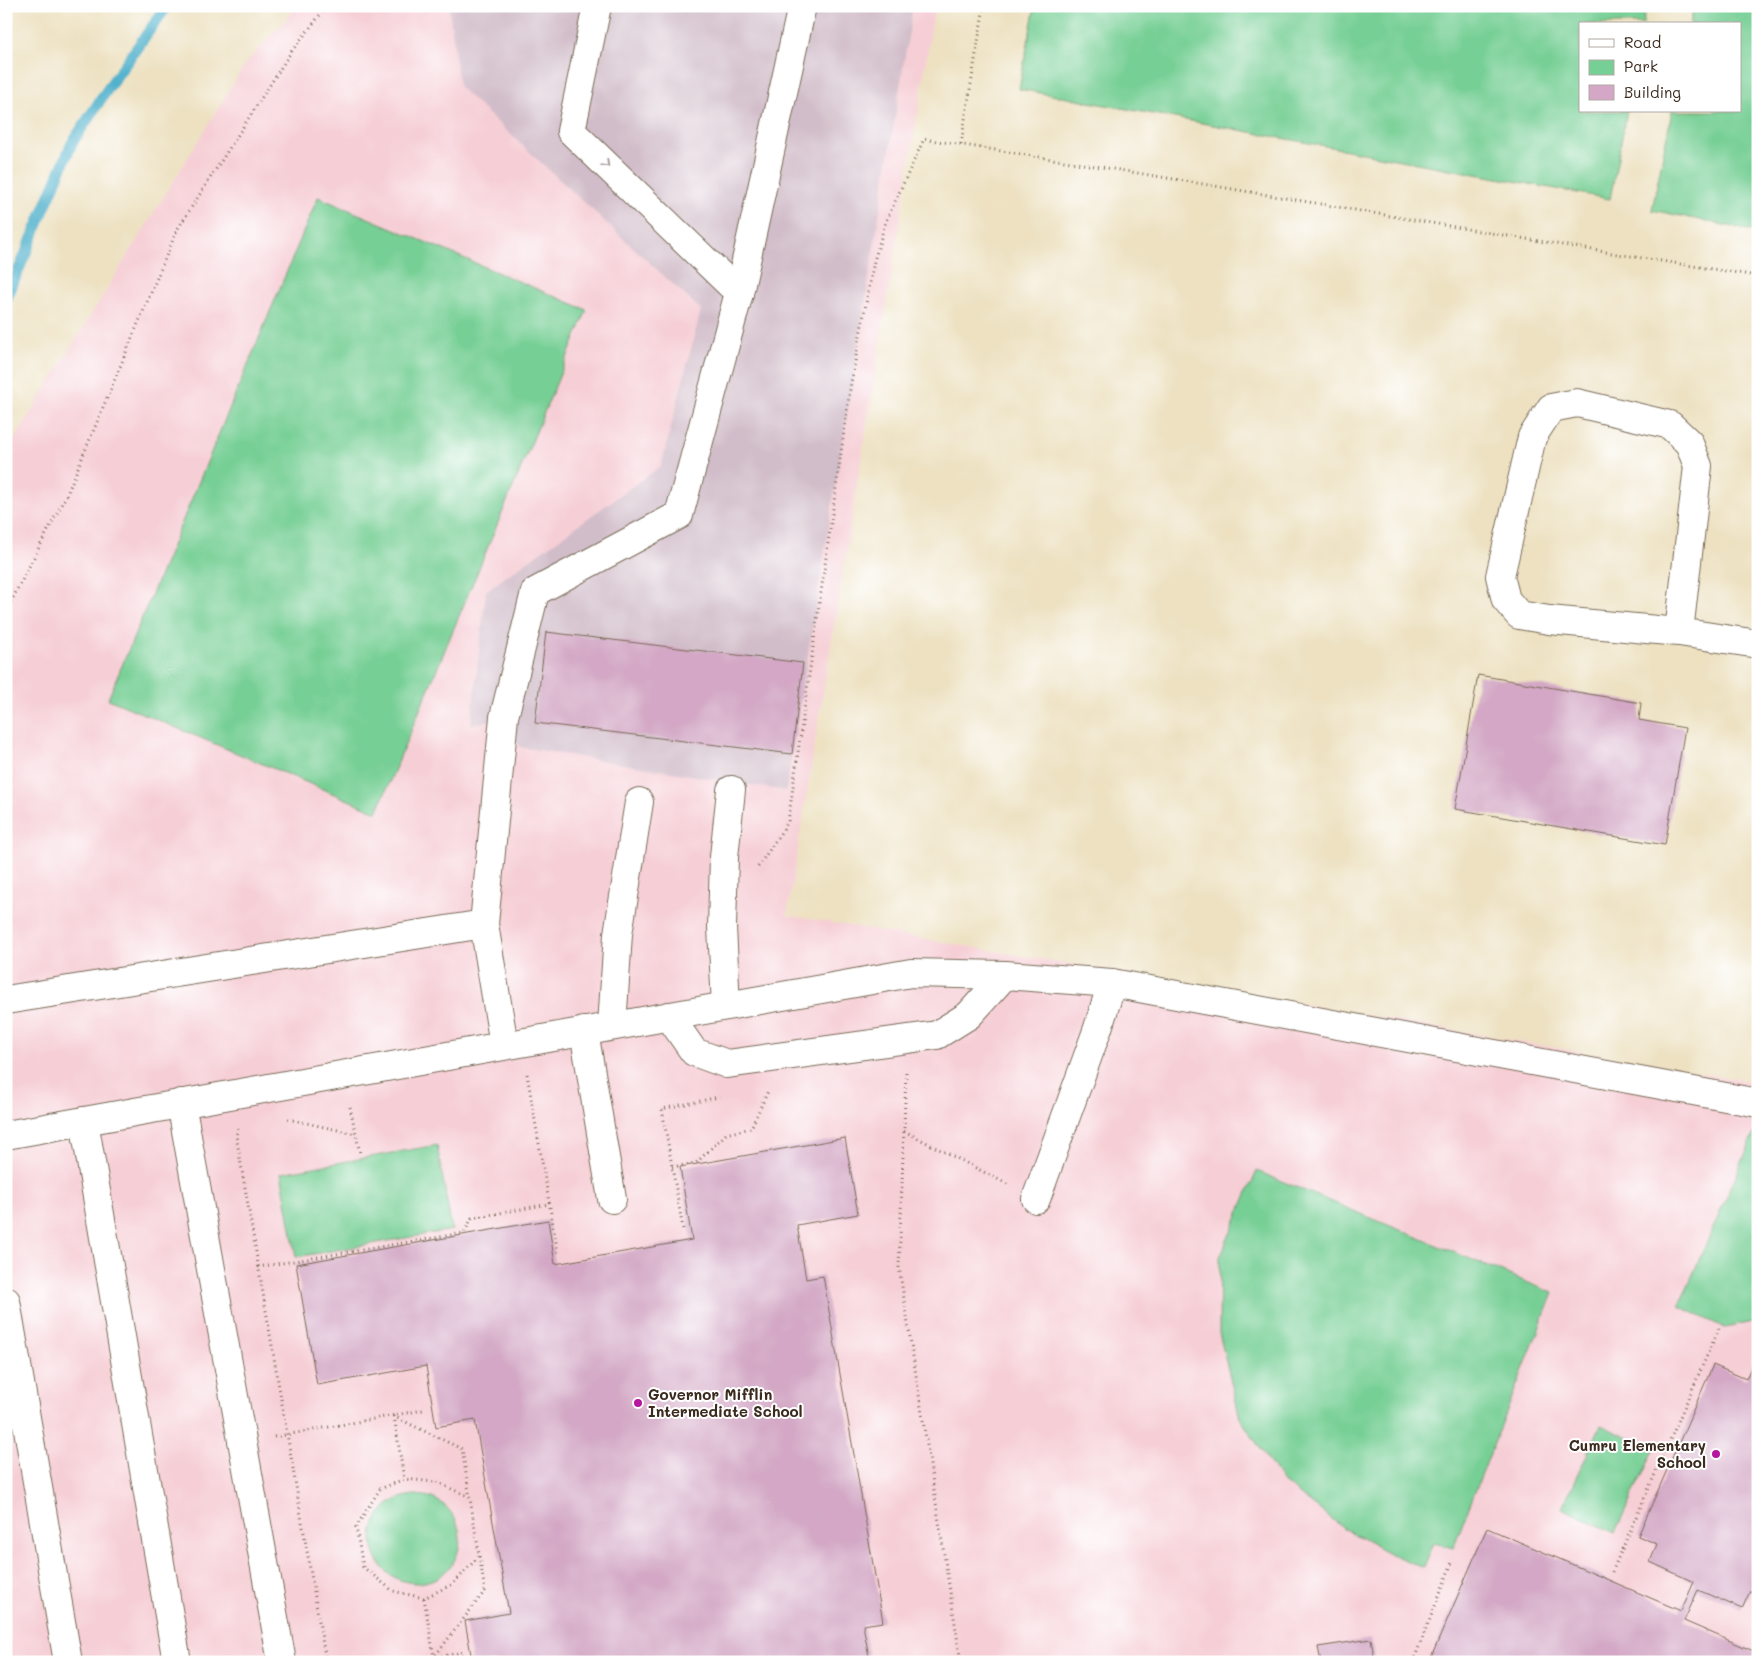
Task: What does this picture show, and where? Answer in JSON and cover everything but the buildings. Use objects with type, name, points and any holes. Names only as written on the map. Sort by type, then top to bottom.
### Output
[{"type":"lane","points":[[597,6],[572,130],[739,293]]},
{"type":"lane","points":[[504,1045],[484,924],[504,718],[535,592],[679,515],[739,293],[802,6]]},
{"type":"lane","points":[[1678,632],[1698,466],[1689,443],[1670,425],[1577,403],[1551,408],[1532,437],[1500,576],[1506,600],[1519,615],[1549,620],[1678,632],[1758,644]]},
{"type":"lane","points":[[726,1006],[722,927],[724,866],[731,790]]},
{"type":"lane","points":[[612,1026],[618,934],[639,802]]},
{"type":"lane","points":[[6,1000],[484,924]]},
{"type":"lane","points":[[6,1134],[911,972],[1005,975],[1112,983],[1758,1103]]},
{"type":"lane","points":[[669,1016],[694,1052],[727,1064],[937,1035],[969,1015],[1005,975]]},
{"type":"lane","points":[[1036,1199],[1098,1028],[1112,983]]},
{"type":"lane","points":[[584,1031],[612,1199]]},
{"type":"lane","points":[[181,1103],[282,1662]]},
{"type":"lane","points":[[84,1121],[177,1662]]},
{"type":"lane","points":[[6,1301],[68,1662]]},
{"type":"path","points":[[6,611],[67,494],[177,230],[291,52],[327,6]]},
{"type":"path","points":[[961,144],[984,6]]},
{"type":"path","points":[[757,868],[788,822],[850,383],[874,261],[886,221],[924,139],[1141,173],[1611,254],[1758,276]]},
{"type":"path","points":[[907,1039],[899,1267],[961,1662]]},
{"type":"path","points":[[527,1072],[558,1254]]},
{"type":"path","points":[[672,1167],[696,1163],[726,1134],[751,1128],[770,1086],[761,1088]]},
{"type":"path","points":[[683,1229],[662,1110],[725,1096]]},
{"type":"path","points":[[348,1102],[360,1153]]},
{"type":"path","points":[[286,1112],[288,1120],[356,1134]]},
{"type":"path","points":[[238,1127],[236,1135],[326,1662]]},
{"type":"path","points":[[904,1131],[1036,1199]]},
{"type":"path","points":[[258,1267],[464,1233],[472,1218],[549,1204]]},
{"type":"path","points":[[1612,1572],[1720,1326]]},
{"type":"path","points":[[242,1442],[423,1410]]},
{"type":"path","points":[[394,1416],[404,1479]]},
{"type":"path","points":[[394,1416],[462,1449],[470,1497],[485,1591],[434,1657]]},
{"type":"path","points":[[470,1497],[436,1482],[404,1479],[380,1489],[356,1527],[363,1568],[393,1591],[424,1598],[453,1584],[479,1556]]},
{"type":"path","points":[[1413,1662],[1453,1560]]},
{"type":"path","points":[[424,1598],[434,1657]]},
{"type":"path","points":[[407,1662],[465,1652]]},
{"type":"shaded area","points":[[298,6],[935,6],[787,915],[1758,1083],[1758,1662],[6,1662],[6,453],[246,63]]},
{"type":"shaded area","points":[[449,6],[913,6],[786,791],[520,747],[504,718],[471,724],[486,591],[661,466],[701,310],[459,87]]},
{"type":"green space","points":[[1035,6],[1646,6],[1643,22],[1579,22],[1579,112],[1627,112],[1610,199],[1019,89]]},
{"type":"green space","points":[[1694,6],[1758,6],[1758,232],[1652,210],[1672,112],[1742,112],[1742,22],[1690,22]]},
{"type":"green space","points":[[318,197],[587,310],[377,812],[108,699]]},
{"type":"green space","points":[[1755,1132],[1758,1132],[1758,1321],[1725,1328],[1679,1306]]},
{"type":"green space","points":[[437,1145],[452,1230],[296,1257],[281,1173]]},
{"type":"green space","points":[[1257,1171],[1553,1293],[1453,1548],[1434,1543],[1424,1568],[1391,1554],[1345,1529],[1282,1481],[1240,1418],[1219,1333],[1220,1257]]},
{"type":"green space","points":[[1601,1425],[1654,1450],[1615,1533],[1562,1508]]},
{"type":"green space","points":[[416,1495],[433,1499],[447,1508],[456,1522],[460,1539],[456,1556],[447,1570],[433,1579],[416,1583],[399,1579],[385,1570],[376,1556],[372,1539],[376,1522],[385,1508],[399,1499]]},
{"type":"waterway","points":[[6,300],[72,143],[113,81],[167,6]]},
{"type":"place","name":"Governor Mifflin Intermediate School","points":[[638,1403]]},
{"type":"place","name":"Cumru Elementary School","points":[[1716,1454]]}]
